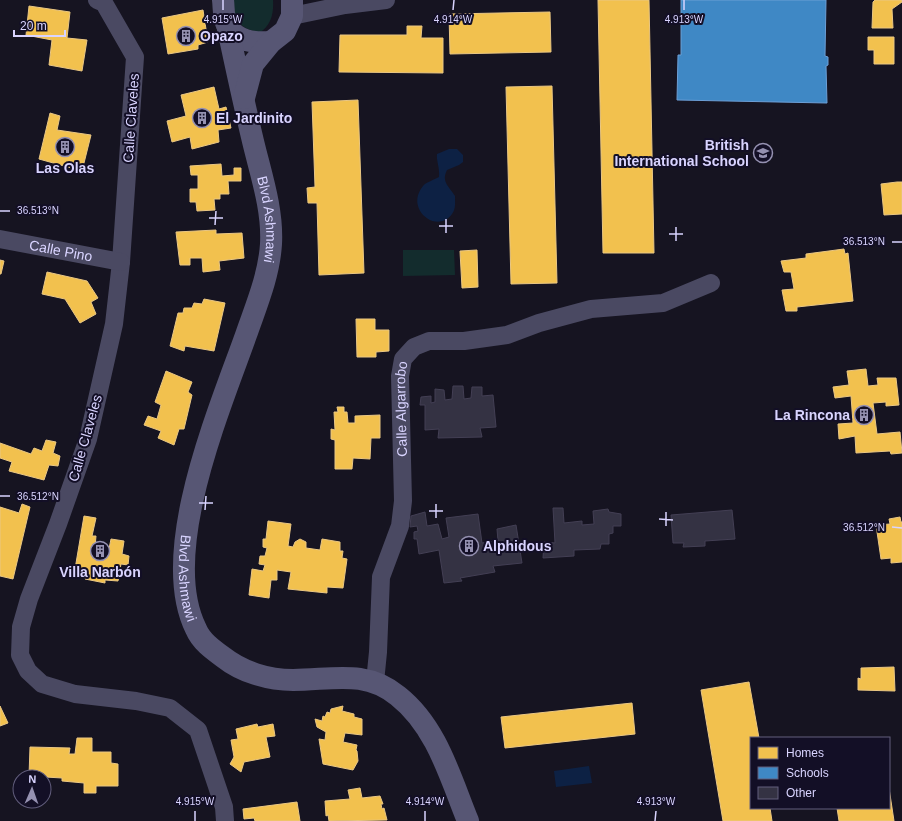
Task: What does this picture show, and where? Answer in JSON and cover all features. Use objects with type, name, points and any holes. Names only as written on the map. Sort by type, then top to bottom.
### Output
[{"type":"street","name":"Calle Claveles","points":[[97,0],[104,3],[135,58],[121,262],[114,324],[88,439],[58,524],[29,599],[21,627],[20,655],[28,671],[42,684],[75,694],[136,701],[170,708],[198,730],[224,807],[225,821]]},
{"type":"street","points":[[292,8],[345,5],[386,0]]},
{"type":"street","name":"Blvd Ashmawi","points":[[223,1],[224,14],[243,101],[269,207],[271,246],[264,282],[210,438],[194,494],[184,557],[184,585],[186,601],[196,630],[203,640],[228,662],[242,669],[278,679],[362,679],[375,682],[403,701],[412,710],[440,749],[468,821]]},
{"type":"street","name":"Blvd Ashmawi","points":[[243,101],[253,64],[271,42],[285,31],[292,8]]},
{"type":"street","points":[[227,24],[232,32],[243,40],[257,43],[271,42]]},
{"type":"street","name":"Calle Pino","points":[[0,240],[121,262]]},
{"type":"street","name":"Calle Algarrobo","points":[[375,682],[378,652],[381,577],[400,526],[403,501],[400,376],[403,358],[414,348],[429,341],[464,341],[507,335],[539,323],[591,309],[663,303],[711,283]]},
{"type":"green space","points":[[232,0],[273,0],[273,10],[269,23],[259,33],[246,28],[236,18]]},
{"type":"green space","points":[[403,250],[454,250],[455,275],[403,276]]},
{"type":"water","points":[[449,149],[457,149],[463,155],[463,162],[447,170],[445,174],[446,184],[455,196],[455,205],[452,214],[446,220],[438,222],[431,220],[420,211],[417,203],[418,195],[424,185],[439,177],[437,154]]},
{"type":"water","points":[[589,766],[592,783],[556,787],[554,771]]},
{"type":"building: Homes","points":[[598,0],[649,0],[654,253],[603,253]]},
{"type":"building: Homes","points":[[875,0],[902,0],[902,2],[892,9],[893,28],[872,28],[873,2]]},
{"type":"building: Homes","points":[[29,6],[70,12],[67,38],[87,40],[82,71],[49,65],[52,40],[26,35]]},
{"type":"building: Homes","name":"Opazo","points":[[203,10],[208,42],[198,45],[198,49],[168,54],[162,18]]},
{"type":"building: Homes","points":[[550,12],[551,52],[450,54],[449,14]]},
{"type":"building: Homes","points":[[407,26],[422,26],[421,38],[443,38],[443,73],[339,72],[340,35],[407,35]]},
{"type":"building: Homes","points":[[868,37],[894,37],[894,64],[874,64],[874,50],[868,50]]},
{"type":"building: Homes","points":[[552,86],[557,283],[511,284],[506,87]]},
{"type":"building: Homes","name":"El Jardinito","points":[[214,87],[219,109],[226,107],[231,128],[218,130],[219,142],[192,149],[190,137],[172,142],[167,121],[186,116],[181,95]]},
{"type":"building: Homes","points":[[358,100],[364,273],[319,275],[317,203],[308,203],[307,188],[315,187],[312,102]]},
{"type":"building: Homes","name":"Las Olas","points":[[50,113],[60,116],[57,130],[91,135],[82,171],[39,159]]},
{"type":"building: Homes","points":[[221,164],[222,176],[234,175],[234,168],[241,168],[241,181],[228,181],[229,194],[220,194],[220,199],[214,199],[215,210],[197,211],[196,202],[190,202],[190,189],[198,189],[198,175],[191,175],[190,166]]},
{"type":"building: Homes","points":[[902,182],[902,214],[884,215],[881,184]]},
{"type":"building: Homes","points":[[216,230],[216,234],[242,233],[244,258],[219,261],[220,270],[203,272],[202,258],[190,258],[190,265],[180,265],[176,232]]},
{"type":"building: Homes","points":[[844,249],[845,254],[848,253],[853,301],[797,307],[797,311],[786,311],[782,290],[794,289],[791,272],[784,272],[781,261],[806,258],[806,254]]},
{"type":"building: Homes","points":[[477,250],[478,287],[462,288],[460,251]]},
{"type":"building: Homes","points":[[0,260],[4,261],[1,274],[0,274]]},
{"type":"building: Homes","points":[[47,272],[87,281],[98,298],[91,302],[96,314],[80,323],[65,299],[42,294]]},
{"type":"building: Homes","points":[[204,299],[225,303],[214,351],[185,346],[184,351],[170,346],[178,313],[183,313],[184,308],[192,308],[194,303],[202,304]]},
{"type":"building: Homes","points":[[356,319],[375,319],[375,330],[389,330],[389,351],[376,352],[376,357],[357,357]]},
{"type":"building: Homes","name":"La Rincona","points":[[866,369],[868,386],[878,385],[877,378],[896,378],[899,405],[886,406],[886,402],[873,403],[877,434],[900,432],[902,453],[891,454],[890,451],[856,453],[855,436],[839,439],[838,424],[853,423],[851,396],[835,398],[833,387],[849,385],[847,371]]},
{"type":"building: Homes","points":[[166,371],[192,382],[188,392],[192,395],[184,429],[179,429],[174,445],[158,438],[161,431],[144,425],[148,416],[157,419],[161,405],[155,402]]},
{"type":"building: Homes","points":[[337,407],[344,407],[344,412],[347,412],[348,423],[355,423],[355,416],[380,415],[380,438],[371,438],[370,459],[353,458],[352,469],[335,469],[335,440],[331,439],[331,429],[335,430],[334,412],[338,412]]},
{"type":"building: Homes","points":[[46,440],[56,442],[53,453],[60,456],[58,466],[49,465],[44,480],[9,471],[12,462],[0,458],[0,443],[31,454],[34,448],[42,451]]},
{"type":"building: Homes","points":[[22,504],[30,507],[13,579],[0,576],[0,507],[19,513]]},
{"type":"building: Homes","name":"Villa Narbón","points":[[84,516],[96,518],[92,536],[96,536],[95,547],[109,549],[111,539],[124,541],[122,554],[129,556],[128,565],[121,564],[118,581],[105,580],[105,583],[85,579],[86,576],[74,575]]},
{"type":"building: Homes","points":[[900,517],[902,522],[902,562],[891,563],[891,558],[881,559],[876,525],[890,524],[889,519]]},
{"type":"building: Homes","points":[[268,521],[291,524],[288,546],[293,547],[295,542],[300,539],[306,542],[306,548],[320,550],[322,539],[340,542],[340,551],[343,551],[342,558],[347,559],[343,588],[327,587],[327,593],[288,589],[291,572],[277,570],[277,580],[271,580],[269,598],[249,595],[252,569],[263,571],[265,565],[259,564],[260,556],[265,556],[267,548],[263,547],[263,539],[266,539]]},
{"type":"building: Homes","points":[[894,667],[895,691],[858,690],[858,678],[861,679],[861,668]]},
{"type":"building: Homes","points":[[749,682],[759,737],[750,737],[750,809],[770,809],[772,821],[723,821],[701,690]]},
{"type":"building: Homes","points":[[632,703],[635,734],[505,748],[501,717]]},
{"type":"building: Homes","points":[[0,706],[8,723],[0,726]]},
{"type":"building: Homes","points":[[343,706],[342,711],[354,714],[354,717],[362,719],[362,735],[345,733],[343,742],[357,745],[356,750],[358,761],[353,770],[323,764],[319,739],[325,740],[326,732],[317,727],[315,719],[322,721],[323,716],[325,717],[327,712],[330,713],[331,709]]},
{"type":"building: Homes","points":[[257,724],[258,727],[273,724],[275,736],[266,737],[270,757],[244,762],[241,772],[230,764],[234,757],[231,740],[238,739],[236,729]]},
{"type":"building: Homes","points":[[77,738],[92,738],[92,752],[111,752],[111,763],[118,764],[118,786],[96,786],[96,793],[84,793],[84,783],[62,781],[62,778],[52,777],[52,769],[29,769],[30,747],[70,748],[69,754],[75,754]]},
{"type":"building: Homes","points":[[360,788],[362,798],[380,796],[383,804],[381,804],[382,809],[384,808],[387,820],[329,821],[328,815],[326,816],[325,801],[350,799],[348,790]]},
{"type":"building: Homes","points":[[890,795],[894,821],[839,821],[837,809],[890,809]]},
{"type":"building: Homes","points":[[297,802],[300,821],[255,821],[254,818],[244,819],[243,809]]},
{"type":"building: Schools","points":[[681,0],[826,0],[825,56],[828,57],[828,65],[826,66],[827,103],[677,100],[678,55],[681,55]]},
{"type":"building: Other","points":[[453,386],[463,386],[464,399],[471,398],[472,387],[482,387],[482,396],[493,395],[496,427],[480,428],[482,437],[438,438],[439,429],[425,430],[425,405],[420,405],[421,397],[431,396],[431,403],[435,402],[435,389],[444,390],[445,400],[452,399]]},
{"type":"building: Other","points":[[553,508],[563,508],[564,523],[582,521],[582,525],[594,524],[593,511],[608,509],[609,512],[621,514],[621,526],[613,526],[613,533],[609,534],[609,544],[601,544],[600,549],[574,550],[574,556],[543,558],[544,542],[555,543]]},
{"type":"building: Other","points":[[732,510],[735,539],[705,541],[705,546],[683,547],[684,543],[673,543],[671,515]]},
{"type":"building: Other","name":"Alphidous","points":[[425,512],[427,526],[438,524],[442,539],[449,537],[446,518],[478,514],[482,543],[498,541],[497,529],[516,525],[522,563],[493,566],[495,572],[460,578],[462,581],[444,583],[439,550],[419,554],[417,539],[414,539],[414,532],[418,531],[417,526],[410,527],[411,516]]},
{"type":"place","name":"Opazo","points":[[186,36]]},
{"type":"place","name":"El Jardinito","points":[[202,118]]},
{"type":"place","name":"Las Olas","points":[[65,147]]},
{"type":"place","name":"British International School","points":[[763,153]]},
{"type":"place","name":"La Rincona","points":[[864,415]]},
{"type":"place","name":"Alphidous","points":[[469,546]]},
{"type":"place","name":"Villa Narbón","points":[[100,551]]}]
